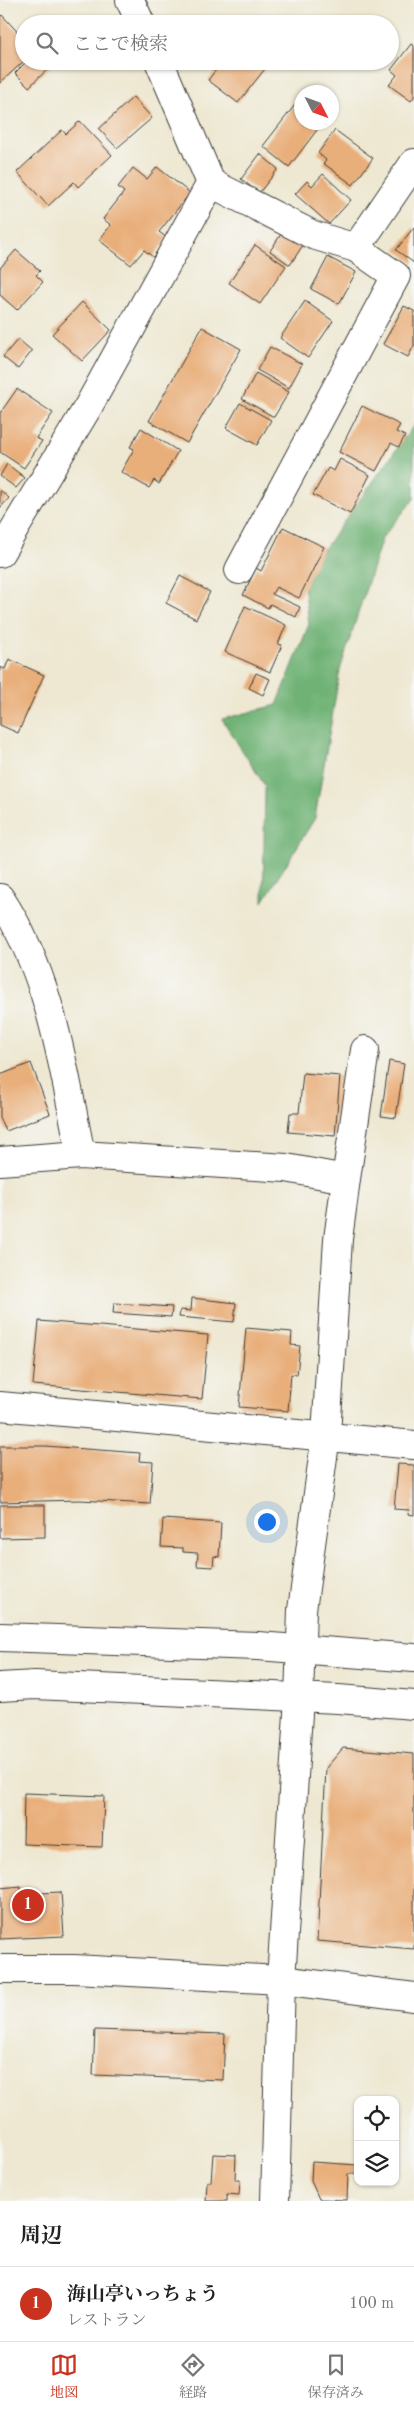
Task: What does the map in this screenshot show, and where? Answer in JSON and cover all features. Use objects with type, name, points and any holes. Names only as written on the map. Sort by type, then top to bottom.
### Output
[{"type":"street","points":[[130,0],[137,15]]},
{"type":"street","points":[[162,70],[212,183],[313,235],[356,248],[396,276],[239,570]]},
{"type":"street","points":[[356,248],[414,163]]},
{"type":"street","points":[[0,553],[88,407],[212,183]]},
{"type":"street","points":[[0,898],[17,924],[35,965],[55,1027],[81,1155]]},
{"type":"street","points":[[275,2201],[281,1980],[299,1698],[302,1610],[326,1435],[338,1239],[365,1050]]},
{"type":"street","points":[[0,1161],[81,1155],[286,1168],[346,1179]]},
{"type":"street","points":[[0,1406],[326,1435],[414,1445]]},
{"type":"street","points":[[0,1637],[300,1648],[414,1658]]},
{"type":"street","points":[[0,1687],[35,1685],[338,1699],[414,1706]]},
{"type":"street","points":[[0,1969],[74,1969],[281,1980],[414,1997]]},
{"type":"green space","points":[[414,425],[414,499],[382,538],[340,670],[315,818],[263,902],[265,786],[222,719],[277,705],[309,624],[303,578]]},
{"type":"building","points":[[2,15],[15,29],[15,69],[0,83],[0,17]]},
{"type":"building","points":[[411,44],[414,46],[414,97],[411,101],[389,85],[397,75],[391,70],[399,70],[399,60]]},
{"type":"building","points":[[18,70],[47,70],[29,87],[15,73]]},
{"type":"building","points":[[216,70],[264,70],[238,103],[208,80]]},
{"type":"building","points":[[133,97],[152,118],[117,148],[99,129]]},
{"type":"building","points":[[294,106],[294,130],[317,130],[289,167],[263,146]]},
{"type":"building","points":[[80,121],[112,155],[78,187],[74,182],[48,206],[17,172],[62,130],[66,134]]},
{"type":"building","points":[[335,130],[373,158],[353,185],[323,163],[326,160],[318,153]]},
{"type":"building","points":[[260,154],[278,169],[259,193],[241,179]]},
{"type":"building","points":[[157,167],[190,193],[159,232],[167,238],[153,257],[144,250],[131,265],[99,240],[111,225],[103,219],[124,192],[118,187],[133,168],[147,179]]},
{"type":"building","points":[[323,174],[351,200],[329,224],[295,194],[307,181],[312,186]]},
{"type":"building","points":[[414,227],[414,263],[396,250]]},
{"type":"building","points":[[283,231],[303,245],[290,265],[270,251]]},
{"type":"building","points":[[255,245],[286,266],[260,304],[229,283]]},
{"type":"building","points":[[16,250],[40,271],[36,275],[43,282],[17,310],[0,295],[0,268]]},
{"type":"building","points":[[328,257],[356,272],[339,304],[311,289]]},
{"type":"building","points":[[305,301],[333,321],[308,358],[280,338]]},
{"type":"building","points":[[82,302],[111,330],[82,361],[52,334]]},
{"type":"building","points":[[404,306],[414,311],[414,346],[408,357],[383,344]]},
{"type":"building","points":[[202,327],[241,349],[187,443],[149,421]]},
{"type":"building","points":[[18,339],[32,351],[18,369],[3,357]]},
{"type":"building","points":[[270,347],[302,364],[289,388],[257,370]]},
{"type":"building","points":[[256,373],[289,392],[274,417],[242,399]]},
{"type":"building","points":[[17,389],[53,413],[36,438],[42,441],[24,468],[0,452],[0,413]]},
{"type":"building","points":[[240,403],[271,420],[257,445],[226,428]]},
{"type":"building","points":[[362,406],[400,425],[396,432],[405,436],[399,447],[391,443],[376,471],[339,452]]},
{"type":"building","points":[[141,428],[178,451],[159,484],[154,480],[149,488],[121,472],[134,449],[130,447]]},
{"type":"building","points":[[340,459],[370,475],[350,514],[313,495],[328,468],[334,471]]},
{"type":"building","points":[[7,464],[25,478],[16,488],[0,476]]},
{"type":"building","points":[[0,490],[9,498],[0,508]]},
{"type":"building","points":[[283,527],[324,547],[299,598],[276,587],[272,594],[300,607],[296,617],[270,604],[268,608],[243,595],[256,568],[261,571]]},
{"type":"building","points":[[180,576],[210,592],[196,619],[166,603]]},
{"type":"building","points":[[245,606],[286,625],[278,644],[282,645],[270,672],[225,652]]},
{"type":"building","points":[[9,659],[44,675],[18,733],[0,725],[0,667],[5,669]]},
{"type":"building","points":[[256,673],[270,679],[263,695],[249,688]]},
{"type":"building","points":[[389,1061],[404,1064],[396,1118],[381,1116]]},
{"type":"building","points":[[31,1063],[50,1114],[6,1131],[0,1118],[0,1075]]},
{"type":"building","points":[[303,1073],[340,1076],[335,1136],[288,1132],[290,1113],[299,1113]]},
{"type":"building","points":[[192,1298],[236,1303],[234,1322],[179,1317],[180,1310],[191,1311]]},
{"type":"building","points":[[114,1303],[172,1307],[171,1317],[113,1313]]},
{"type":"building","points":[[39,1321],[208,1335],[202,1399],[33,1385]]},
{"type":"building","points":[[246,1328],[292,1332],[291,1345],[300,1346],[297,1375],[291,1374],[288,1411],[239,1407]]},
{"type":"building","points":[[0,1446],[45,1446],[140,1453],[139,1461],[153,1462],[150,1504],[80,1500],[0,1502]]},
{"type":"building","points":[[398,1464],[414,1465],[414,1515],[408,1514],[409,1510],[394,1509]]},
{"type":"building","points":[[0,1505],[45,1505],[45,1537],[0,1538]]},
{"type":"building","points":[[163,1519],[221,1523],[219,1557],[214,1556],[213,1567],[197,1566],[198,1553],[183,1552],[183,1548],[161,1547]]},
{"type":"building","points":[[343,1748],[414,1754],[414,1949],[317,1941],[326,1768]]},
{"type":"building","points":[[24,1793],[104,1796],[102,1847],[23,1844]]},
{"type":"building","points":[[21,1886],[21,1894],[61,1892],[64,1936],[0,1939],[0,1888]]},
{"type":"building","points":[[95,2030],[225,2034],[223,2080],[93,2075]]},
{"type":"building","points":[[213,2154],[236,2155],[235,2180],[240,2180],[239,2195],[227,2194],[227,2201],[206,2201],[207,2182],[211,2182]]},
{"type":"building","points":[[312,2162],[354,2165],[354,2174],[348,2174],[347,2200],[319,2199],[311,2181]]},
{"type":"place","name":"海山亭いっちょう","points":[[28,1905]]}]
